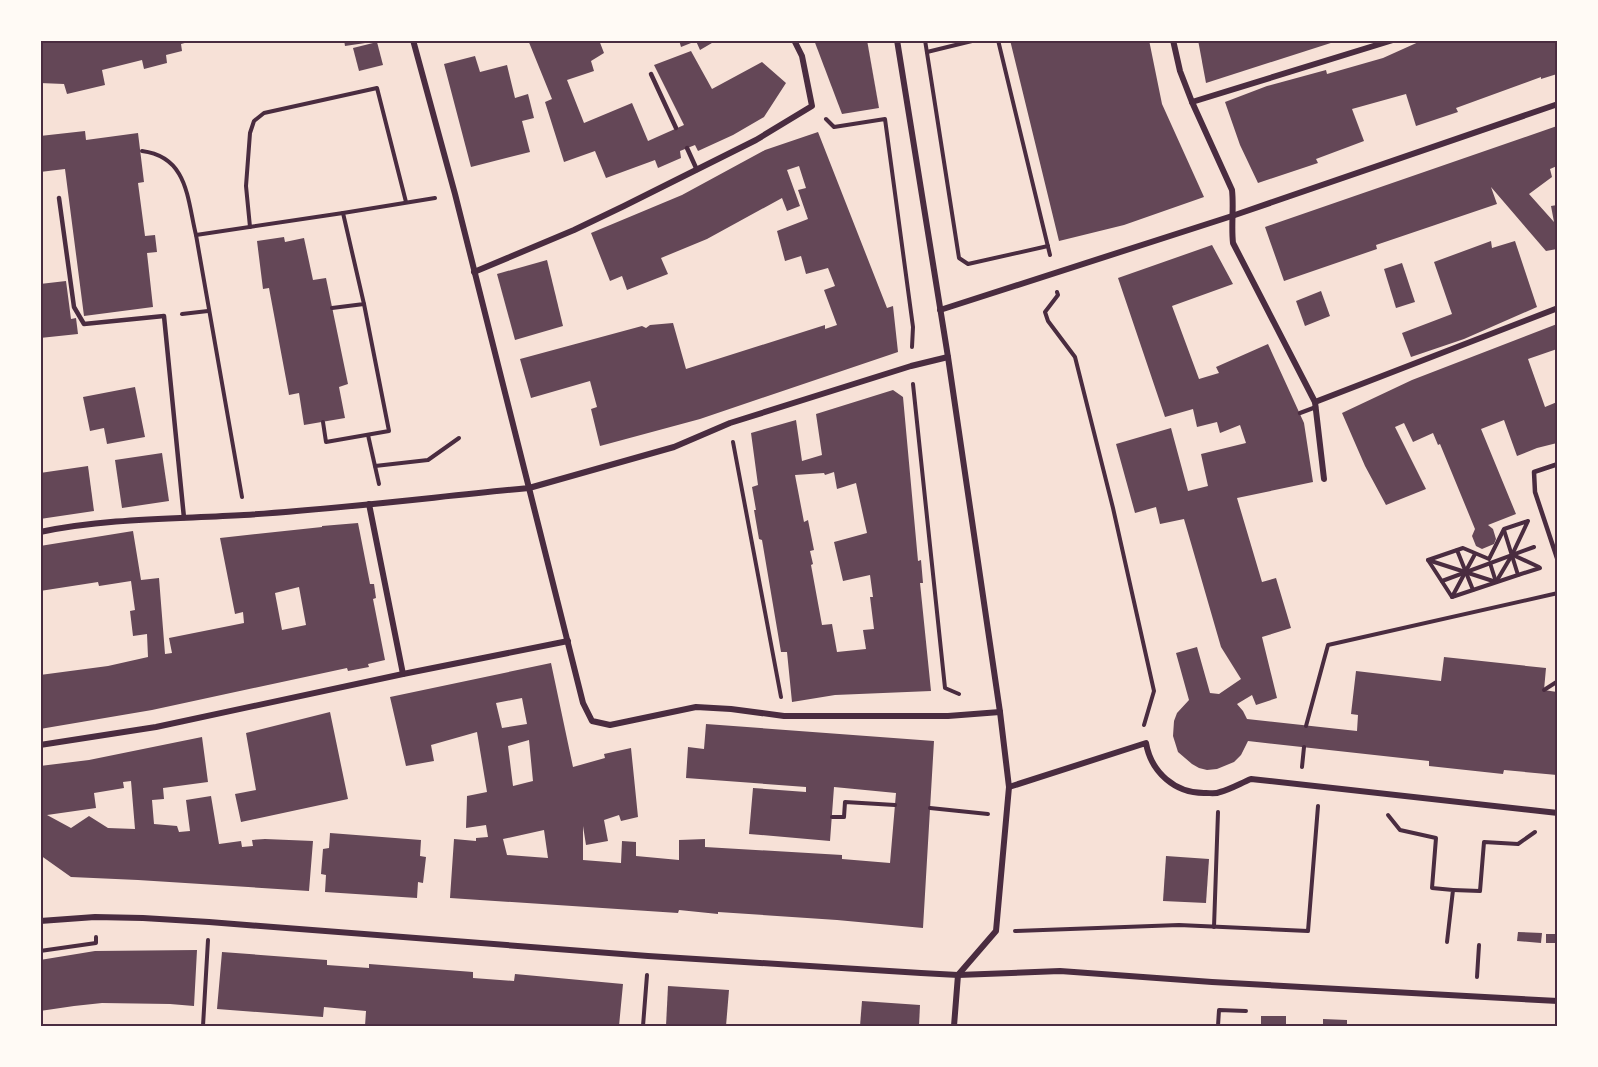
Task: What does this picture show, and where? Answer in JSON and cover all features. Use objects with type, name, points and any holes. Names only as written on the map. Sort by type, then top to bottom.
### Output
[{"type":"street","points":[[413,40],[583,703],[592,721],[610,725],[696,707],[731,708],[784,716],[948,716],[1000,712]]},
{"type":"street","points":[[474,272],[574,230],[697,170],[756,140],[812,106],[802,56],[794,40]]},
{"type":"street","points":[[897,40],[948,357],[1010,787],[996,931],[958,975],[954,1026]]},
{"type":"street","points":[[1173,40],[1180,71],[1192,102],[1232,190],[1233,243],[1316,404],[1324,478]]},
{"type":"street","points":[[1192,102],[1393,40]]},
{"type":"street","points":[[940,310],[1233,216],[1557,104]]},
{"type":"street","points":[[1316,404],[1557,308]]},
{"type":"street","points":[[40,532],[131,520],[246,515],[529,488],[674,447],[730,423],[911,366],[948,357]]},
{"type":"street","points":[[369,504],[403,674]]},
{"type":"street","points":[[40,745],[156,727],[568,641]]},
{"type":"street","points":[[1010,787],[1146,743],[1148,754],[1157,771],[1168,782],[1182,790],[1200,794],[1219,793],[1251,779],[1557,813]]},
{"type":"street","points":[[40,921],[143,918],[648,956],[958,975],[1059,971],[1557,1001]]},
{"type":"lane","points":[[651,74],[676,128]]},
{"type":"lane","points":[[687,148],[697,170]]},
{"type":"lane","points":[[59,198],[74,306],[84,324],[164,316],[184,518]]},
{"type":"lane","points":[[1300,412],[1316,404]]},
{"type":"lane","points":[[1557,464],[1533,472],[1535,492],[1557,561]]},
{"type":"path","points":[[925,40],[959,258],[968,264],[1048,246]]},
{"type":"path","points":[[927,52],[976,40]]},
{"type":"path","points":[[998,40],[1058,295],[1045,312],[1048,321],[1075,357],[1113,508],[1154,690],[1144,723],[1146,743]]},
{"type":"path","points":[[250,227],[246,186],[250,133],[254,121],[264,113],[376,88],[406,202]]},
{"type":"path","points":[[812,106],[834,127],[885,119],[913,327],[911,366],[945,687],[963,696]]},
{"type":"path","points":[[142,151],[154,152],[171,162],[182,178],[196,235],[246,515]]},
{"type":"path","points":[[196,235],[432,198]]},
{"type":"path","points":[[323,422],[326,442],[389,430],[364,303],[343,213]]},
{"type":"path","points":[[332,308],[364,303]]},
{"type":"path","points":[[730,423],[784,716]]},
{"type":"path","points":[[368,435],[384,502]]},
{"type":"path","points":[[375,466],[428,460],[459,438]]},
{"type":"path","points":[[1496,582],[1489,562],[1504,529],[1528,521]]},
{"type":"path","points":[[1528,521],[1531,529]]},
{"type":"path","points":[[1496,582],[1528,521]]},
{"type":"path","points":[[1504,529],[1518,575]]},
{"type":"path","points":[[1533,538],[1541,567]]},
{"type":"path","points":[[1442,581],[1535,546]]},
{"type":"path","points":[[1428,560],[1463,548],[1489,562]]},
{"type":"path","points":[[1457,550],[1473,590]]},
{"type":"path","points":[[1452,597],[1475,555]]},
{"type":"path","points":[[1512,555],[1541,567]]},
{"type":"path","points":[[1428,560],[1496,582]]},
{"type":"path","points":[[1428,560],[1452,597]]},
{"type":"path","points":[[1452,597],[1541,567]]},
{"type":"path","points":[[1306,726],[1328,645],[1557,593]]},
{"type":"path","points":[[1544,690],[1557,681]]},
{"type":"path","points":[[1380,794],[1389,816],[1400,830],[1436,838],[1432,888],[1480,891],[1484,842],[1518,844],[1535,832],[1547,812]]},
{"type":"path","points":[[832,817],[844,817],[845,802],[895,805]]},
{"type":"path","points":[[930,807],[1007,815]]},
{"type":"path","points":[[996,931],[1179,925],[1308,931],[1318,808]]},
{"type":"path","points":[[1214,927],[1217,837]]},
{"type":"path","points":[[1447,942],[1453,890]]},
{"type":"path","points":[[40,951],[96,943],[95,918]]},
{"type":"path","points":[[203,1026],[209,922]]},
{"type":"path","points":[[1478,969],[1479,945]]},
{"type":"path","points":[[643,1026],[648,956]]},
{"type":"path","points":[[1218,1026],[1219,1010],[1246,1011]]},
{"type":"building","points":[[40,40],[192,41],[181,44],[182,51],[166,55],[167,63],[144,69],[142,60],[102,70],[105,85],[67,94],[64,84],[40,83]]},
{"type":"building","points":[[344,40],[372,40],[372,42],[345,46]]},
{"type":"building","points":[[528,40],[599,40],[604,53],[591,61],[594,71],[567,80],[584,123],[632,103],[648,141],[684,125],[654,65],[691,51],[712,89],[762,62],[786,83],[764,117],[733,135],[698,151],[695,145],[680,151],[681,158],[658,168],[655,160],[606,178],[595,151],[564,162],[545,102],[552,99]]},
{"type":"building","points":[[679,40],[717,40],[700,50],[696,41],[681,47]]},
{"type":"building","points":[[814,40],[867,40],[879,108],[842,114]]},
{"type":"building","points":[[1010,40],[1149,40],[1162,104],[1204,197],[1124,225],[1059,241]]},
{"type":"building","points":[[1198,40],[1337,40],[1337,41],[1206,83]]},
{"type":"building","points":[[1423,40],[1557,40],[1557,74],[1541,79],[1541,77],[1456,108],[1458,112],[1416,126],[1406,94],[1352,109],[1364,141],[1316,159],[1318,163],[1258,183],[1240,145],[1225,102],[1267,86],[1326,70],[1327,74],[1383,58]]},
{"type":"building","points":[[377,42],[383,65],[359,71],[353,48]]},
{"type":"building","points":[[475,56],[480,72],[507,65],[515,98],[528,94],[534,118],[522,121],[530,152],[471,167],[444,64]]},
{"type":"building","points":[[1557,126],[1557,166],[1550,169],[1552,177],[1529,194],[1554,222],[1551,206],[1557,205],[1557,249],[1546,251],[1491,187],[1497,204],[1376,245],[1377,249],[1284,281],[1265,227]]},
{"type":"building","points":[[85,131],[86,140],[138,133],[144,182],[138,183],[145,236],[155,235],[157,252],[147,253],[153,307],[84,316],[65,169],[40,172],[40,136]]},
{"type":"building","points":[[818,132],[887,308],[893,306],[898,352],[700,419],[600,446],[591,409],[597,407],[590,381],[531,398],[520,359],[642,326],[646,328],[650,325],[673,323],[686,369],[825,325],[825,329],[837,325],[824,290],[835,286],[828,268],[806,274],[801,256],[785,261],[777,231],[808,219],[798,190],[806,188],[799,166],[787,170],[800,206],[787,211],[782,198],[707,239],[661,258],[668,274],[627,290],[622,276],[610,281],[591,233],[682,195],[765,150]]},
{"type":"building","points":[[284,237],[285,242],[304,238],[313,280],[326,278],[348,384],[339,387],[345,418],[304,425],[299,393],[289,395],[269,288],[263,289],[257,241]]},
{"type":"building","points":[[1491,241],[1492,248],[1515,241],[1537,307],[1464,339],[1411,357],[1402,333],[1452,314],[1434,262]]},
{"type":"building","points":[[1212,245],[1233,284],[1172,306],[1199,379],[1219,373],[1216,367],[1268,344],[1304,423],[1313,482],[1237,498],[1262,582],[1276,578],[1291,628],[1262,637],[1277,698],[1256,705],[1252,695],[1237,704],[1247,719],[1357,731],[1358,715],[1351,714],[1356,671],[1441,681],[1444,657],[1546,668],[1544,690],[1557,692],[1557,775],[1504,770],[1503,774],[1429,766],[1429,761],[1248,741],[1241,755],[1234,762],[1217,769],[1207,770],[1192,764],[1178,752],[1173,736],[1174,721],[1177,713],[1189,700],[1176,653],[1197,647],[1210,693],[1219,694],[1241,679],[1221,647],[1184,519],[1160,524],[1156,507],[1135,513],[1116,444],[1171,428],[1188,491],[1208,486],[1201,454],[1246,443],[1240,425],[1220,433],[1217,422],[1197,427],[1193,409],[1165,417],[1118,278]]},
{"type":"building","points":[[547,260],[563,326],[515,340],[497,274]]},
{"type":"building","points":[[1402,263],[1415,302],[1396,308],[1384,269]]},
{"type":"building","points":[[66,281],[71,319],[76,318],[78,334],[40,338],[40,284]]},
{"type":"building","points":[[1321,291],[1330,316],[1305,326],[1296,301]]},
{"type":"building","points":[[1557,324],[1557,349],[1528,359],[1545,407],[1557,402],[1557,443],[1517,456],[1504,420],[1481,429],[1516,514],[1488,525],[1493,529],[1496,539],[1494,544],[1482,549],[1476,546],[1472,536],[1475,529],[1440,444],[1438,445],[1433,433],[1413,442],[1404,423],[1395,427],[1426,489],[1386,505],[1365,466],[1342,413],[1412,380]]},
{"type":"building","points":[[135,387],[145,437],[107,444],[104,428],[90,431],[83,397]]},
{"type":"building","points":[[893,390],[903,397],[918,561],[921,560],[923,583],[920,583],[931,691],[835,695],[792,702],[787,652],[781,652],[762,540],[759,539],[754,510],[756,510],[752,487],[758,485],[751,433],[796,420],[802,461],[822,455],[816,414]],"holes":[[[834,472],[837,489],[856,483],[867,533],[834,542],[843,581],[870,575],[874,629],[863,630],[866,649],[837,652],[832,624],[822,625],[811,565],[813,564],[810,551],[814,550],[808,520],[804,522],[795,475],[824,473],[825,475]]]},
{"type":"building","points":[[162,453],[169,501],[122,508],[115,460]]},
{"type":"building","points":[[88,466],[94,511],[40,519],[40,473]]},
{"type":"building","points":[[358,523],[370,584],[374,584],[376,598],[373,599],[385,660],[368,664],[369,667],[348,671],[347,668],[152,710],[40,729],[40,675],[108,666],[148,657],[147,634],[133,636],[130,611],[135,610],[131,581],[99,586],[98,582],[40,591],[40,546],[133,531],[141,580],[159,578],[165,654],[172,653],[169,638],[244,623],[243,612],[235,614],[220,538]],"holes":[[[299,587],[306,625],[282,630],[275,593]]]},
{"type":"building","points":[[551,663],[573,767],[605,758],[604,754],[631,748],[638,817],[621,821],[619,815],[604,820],[608,841],[586,845],[583,826],[583,860],[621,863],[622,841],[636,842],[636,856],[679,860],[679,840],[705,839],[705,847],[842,855],[842,859],[890,863],[896,793],[834,787],[830,841],[749,834],[753,788],[806,792],[806,787],[686,778],[688,747],[704,749],[706,724],[934,741],[923,928],[718,912],[718,914],[679,910],[678,913],[450,898],[454,839],[476,841],[476,838],[488,837],[486,825],[466,828],[467,796],[487,792],[477,732],[431,745],[434,761],[406,766],[390,697]],"holes":[[[522,698],[527,724],[502,728],[496,703]],[[529,740],[533,781],[513,786],[508,746]],[[544,830],[548,858],[507,855],[503,839]]]},
{"type":"building","points":[[330,712],[348,799],[241,822],[235,794],[256,790],[246,733]]},
{"type":"building","points":[[202,737],[208,782],[163,788],[164,799],[152,800],[154,824],[177,826],[179,832],[190,831],[186,800],[211,796],[219,844],[241,841],[242,847],[253,846],[252,840],[313,841],[309,891],[71,877],[40,855],[40,766],[89,760]],"holes":[[[131,781],[135,829],[108,828],[89,816],[71,828],[47,815],[96,808],[94,793],[124,788],[123,782]]]},
{"type":"building","points":[[330,833],[421,840],[420,856],[426,857],[423,883],[418,882],[417,898],[325,892],[326,875],[321,874],[323,849],[329,848]]},
{"type":"building","points":[[1166,856],[1209,859],[1206,903],[1163,901]]},
{"type":"building","points":[[1518,932],[1542,933],[1541,943],[1517,941]]},
{"type":"building","points":[[1546,934],[1557,934],[1557,943],[1546,943]]},
{"type":"building","points":[[197,950],[194,1006],[102,1003],[40,1011],[40,960],[95,951]]},
{"type":"building","points":[[222,952],[327,960],[327,965],[369,968],[369,964],[473,972],[473,978],[514,981],[515,974],[623,984],[619,1026],[365,1026],[366,1011],[324,1007],[323,1017],[217,1009]]},
{"type":"building","points":[[668,986],[729,990],[726,1026],[666,1026]]},
{"type":"building","points":[[862,1001],[920,1005],[919,1026],[860,1026]]},
{"type":"building","points":[[1261,1016],[1286,1016],[1286,1025],[1261,1025]]},
{"type":"building","points":[[1323,1019],[1347,1020],[1347,1026],[1323,1026]]},
{"type":"building","points":[[1384,1024],[1408,1024],[1408,1026],[1384,1026]]}]
